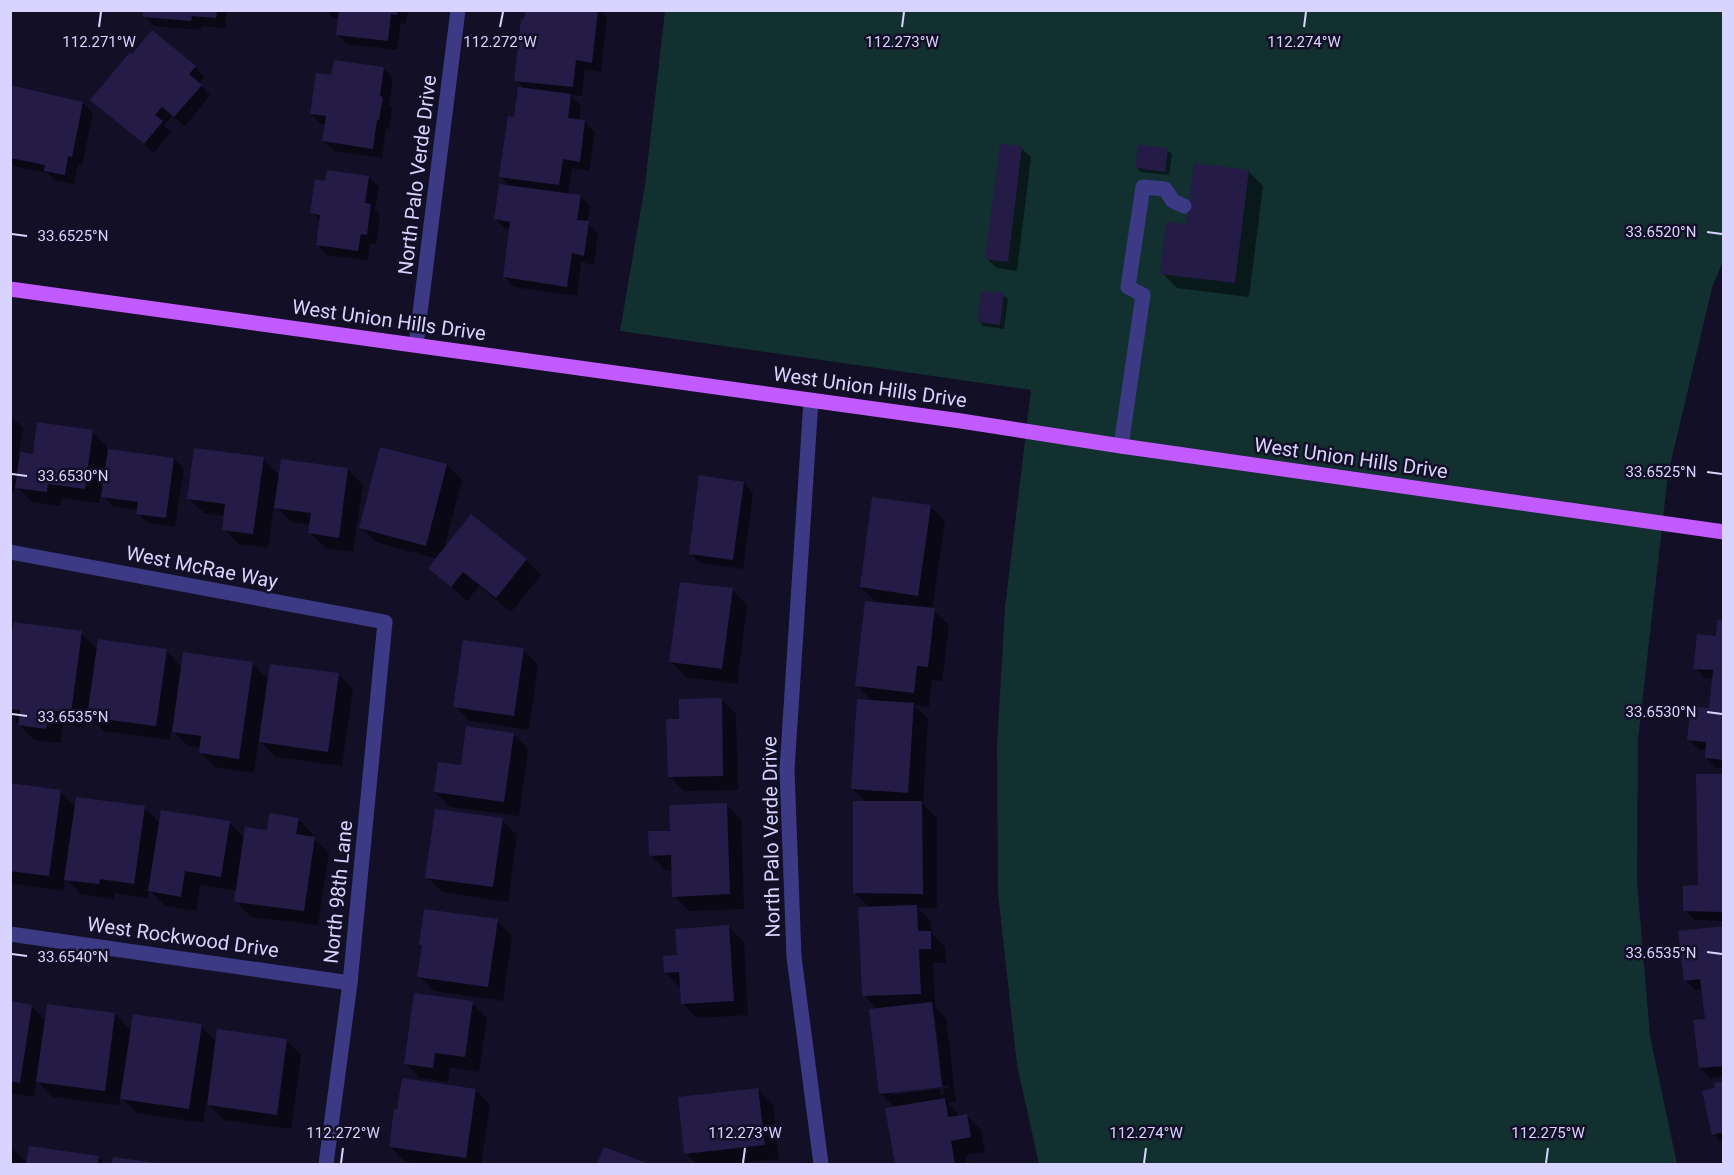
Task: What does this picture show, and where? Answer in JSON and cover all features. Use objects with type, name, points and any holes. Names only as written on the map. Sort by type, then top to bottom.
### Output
[{"type":"main road","name":"West Union Hills Drive","points":[[10,289],[811,400],[1724,532]]},
{"type":"street","name":"North Palo Verde Drive","points":[[416,345],[458,10]]},
{"type":"street","points":[[1121,446],[1143,295],[1128,287],[1143,187],[1165,189],[1173,201],[1184,206]]},
{"type":"street","name":"North Palo Verde Drive","points":[[811,400],[787,770],[794,957],[821,1164]]},
{"type":"street","name":"West McRae Way","points":[[10,552],[385,622]]},
{"type":"street","name":"North 98th Lane","points":[[326,1164],[350,983],[385,622]]},
{"type":"street","name":"West Rockwood Drive","points":[[10,934],[350,983]]},
{"type":"green space","points":[[665,11],[1723,11],[1723,261],[1712,288],[1668,474],[1638,740],[1637,882],[1650,1036],[1677,1164],[1039,1164],[1017,1065],[998,893],[997,745],[1005,608],[1031,390],[620,331],[645,185]]},
{"type":"building","points":[[143,10],[217,10],[216,18],[192,16],[191,21],[143,17]]},
{"type":"building","points":[[339,10],[397,10],[397,15],[391,14],[388,41],[336,35]]},
{"type":"building","points":[[525,10],[598,10],[592,63],[576,60],[573,87],[514,81],[521,19],[524,19]]},
{"type":"building","points":[[152,30],[196,66],[189,74],[202,85],[174,117],[162,107],[155,115],[163,121],[144,144],[90,100],[130,52],[132,54]]},
{"type":"building","points":[[334,60],[384,67],[380,96],[383,97],[373,149],[322,141],[326,116],[310,114],[316,73],[331,75]]},
{"type":"building","points":[[10,85],[83,102],[72,157],[68,156],[65,175],[44,171],[45,165],[10,158]]},
{"type":"building","points":[[518,87],[571,94],[568,118],[585,120],[580,162],[563,159],[559,185],[499,177],[508,116],[514,117]]},
{"type":"building","points":[[1000,144],[1022,146],[1008,262],[985,259]]},
{"type":"building","points":[[1138,145],[1168,148],[1165,172],[1135,168]]},
{"type":"building","points":[[1194,163],[1249,170],[1235,283],[1160,274],[1166,222],[1186,224]]},
{"type":"building","points":[[327,170],[369,176],[365,203],[371,204],[367,235],[361,234],[358,251],[316,245],[320,215],[310,213],[315,179],[325,181]]},
{"type":"building","points":[[499,184],[581,195],[577,220],[589,221],[584,256],[572,253],[567,287],[503,277],[510,222],[494,219]]},
{"type":"building","points":[[981,291],[1004,293],[1000,325],[977,322]]},
{"type":"building","points":[[37,422],[93,430],[85,489],[48,484],[47,492],[15,488],[20,452],[33,454]]},
{"type":"building","points":[[380,447],[447,464],[426,546],[359,528]]},
{"type":"building","points":[[194,448],[264,457],[253,534],[222,530],[225,504],[187,499]]},
{"type":"building","points":[[108,449],[174,458],[166,518],[136,514],[138,502],[101,497]]},
{"type":"building","points":[[281,459],[348,468],[339,538],[308,533],[311,513],[274,508]]},
{"type":"building","points":[[699,475],[744,482],[733,560],[689,554]]},
{"type":"building","points":[[872,497],[931,505],[918,596],[860,587]]},
{"type":"building","points":[[471,514],[527,559],[496,598],[463,572],[451,587],[428,568]]},
{"type":"building","points":[[680,582],[733,588],[722,669],[669,662]]},
{"type":"building","points":[[865,601],[935,608],[928,667],[917,666],[914,693],[855,686]]},
{"type":"building","points":[[1717,620],[1724,621],[1724,760],[1705,758],[1706,742],[1687,740],[1691,706],[1709,708],[1713,670],[1693,669],[1697,634],[1716,636]]},
{"type":"building","points":[[14,622],[82,631],[71,713],[49,710],[46,729],[18,725],[20,710],[10,709],[10,643]]},
{"type":"building","points":[[98,639],[167,649],[156,726],[87,717]]},
{"type":"building","points":[[463,640],[524,648],[514,716],[453,707]]},
{"type":"building","points":[[183,652],[253,662],[239,759],[199,753],[201,736],[172,732]]},
{"type":"building","points":[[270,664],[339,673],[328,752],[259,742]]},
{"type":"building","points":[[722,698],[723,776],[668,777],[666,719],[679,719],[679,699]]},
{"type":"building","points":[[857,699],[914,703],[908,793],[851,789]]},
{"type":"building","points":[[466,726],[514,733],[504,802],[434,792],[438,762],[461,765]]},
{"type":"building","points":[[1696,774],[1724,774],[1724,912],[1683,911],[1683,886],[1698,885]]},
{"type":"building","points":[[10,783],[61,790],[49,876],[10,871]]},
{"type":"building","points":[[76,797],[145,806],[134,884],[100,879],[99,884],[64,880]]},
{"type":"building","points":[[853,801],[922,801],[923,894],[853,893]]},
{"type":"building","points":[[727,803],[730,894],[672,897],[671,855],[649,856],[648,831],[670,831],[669,805]]},
{"type":"building","points":[[435,809],[503,818],[493,887],[425,878]]},
{"type":"building","points":[[161,810],[230,821],[221,877],[185,871],[181,897],[148,891]]},
{"type":"building","points":[[269,813],[299,818],[296,834],[315,837],[304,911],[234,902],[245,827],[267,830]]},
{"type":"building","points":[[917,905],[918,931],[931,931],[931,949],[919,949],[921,994],[862,996],[858,907]]},
{"type":"building","points":[[424,909],[498,919],[488,987],[417,977]]},
{"type":"building","points":[[729,925],[734,1001],[681,1004],[679,972],[664,973],[663,956],[677,955],[675,929]]},
{"type":"building","points":[[1724,926],[1724,1066],[1699,1068],[1693,1020],[1705,1019],[1700,979],[1684,981],[1678,931]]},
{"type":"building","points":[[414,993],[473,1001],[465,1057],[435,1053],[433,1068],[404,1064]]},
{"type":"building","points":[[10,1001],[32,1005],[20,1083],[10,1081]]},
{"type":"building","points":[[932,1002],[942,1087],[879,1094],[869,1009]]},
{"type":"building","points":[[47,1004],[115,1013],[105,1091],[36,1082]]},
{"type":"building","points":[[133,1014],[202,1024],[189,1109],[120,1099]]},
{"type":"building","points":[[217,1029],[287,1039],[277,1115],[207,1105]]},
{"type":"building","points":[[402,1078],[476,1089],[466,1158],[389,1147],[394,1109],[397,1109]]},
{"type":"building","points":[[1724,1081],[1724,1132],[1712,1135],[1702,1091],[1715,1088],[1714,1083]]},
{"type":"building","points":[[758,1088],[765,1145],[684,1154],[678,1097]]},
{"type":"building","points":[[945,1098],[948,1117],[967,1114],[971,1137],[951,1141],[955,1164],[895,1164],[885,1108]]},
{"type":"building","points":[[29,1146],[99,1156],[98,1164],[26,1164]]},
{"type":"building","points":[[604,1147],[649,1164],[597,1164]]},
{"type":"building","points":[[113,1157],[158,1163],[112,1164]]}]
